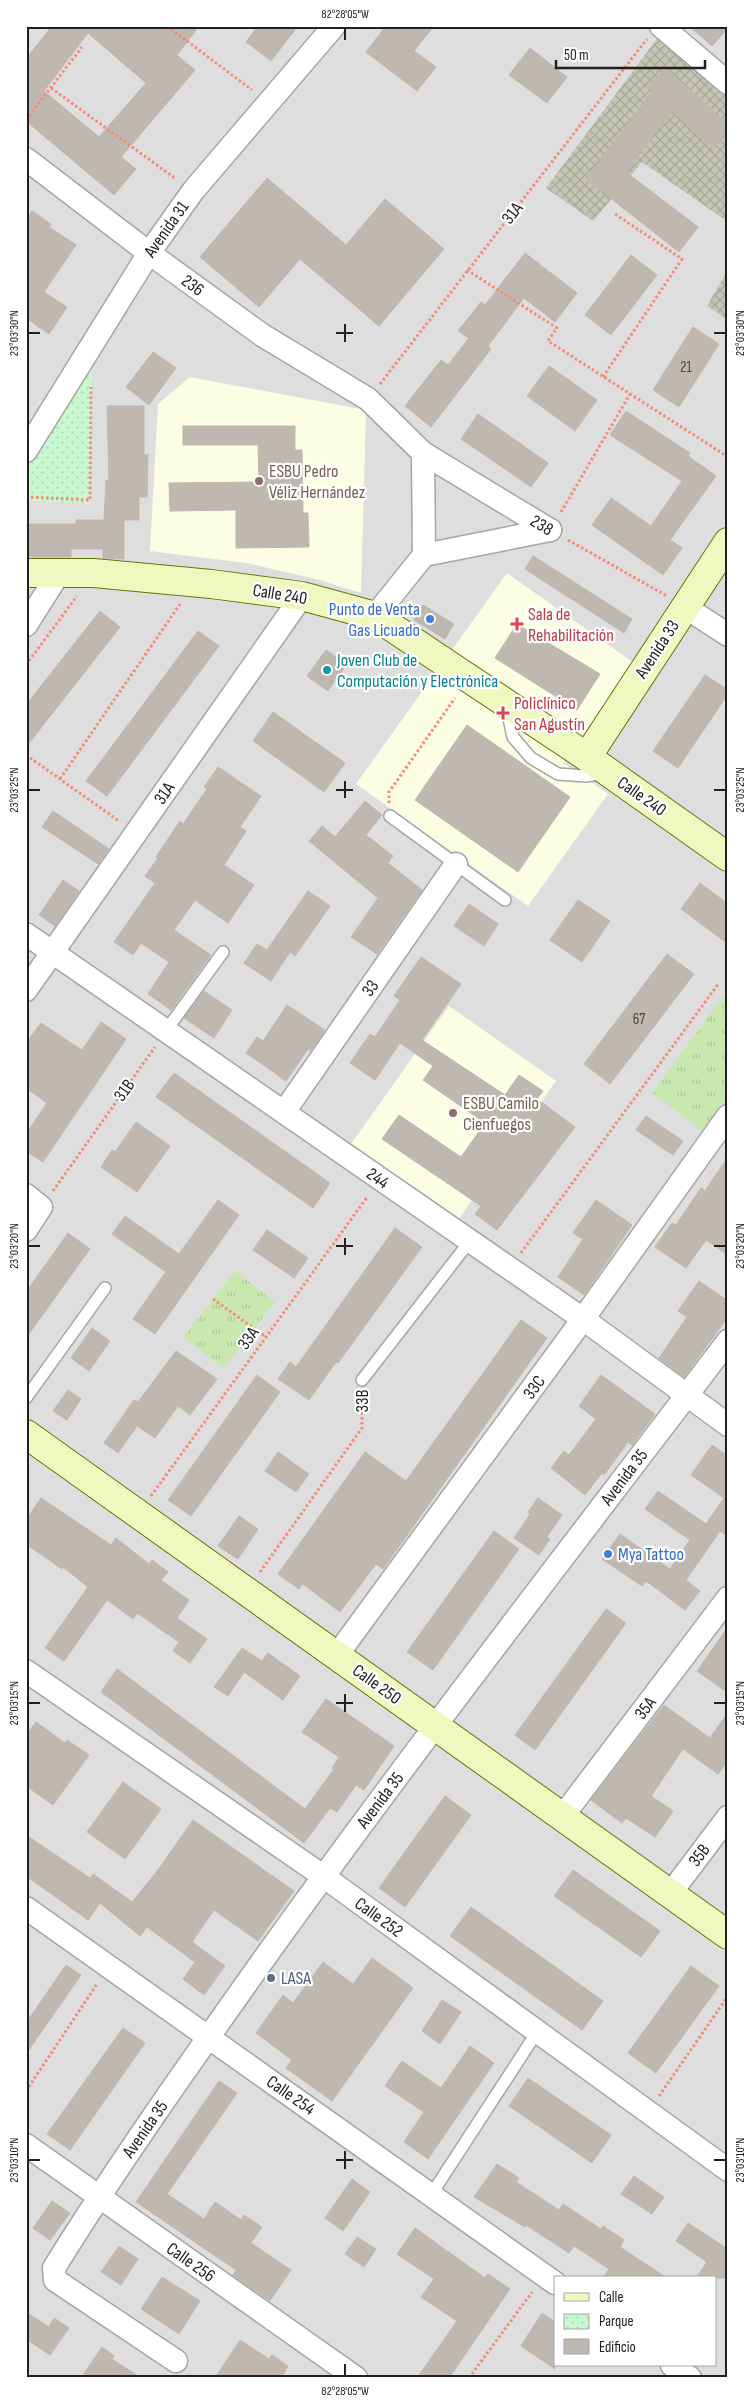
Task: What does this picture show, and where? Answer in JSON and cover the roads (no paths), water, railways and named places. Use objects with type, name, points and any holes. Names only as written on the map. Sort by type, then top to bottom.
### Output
[{"type":"street","name":"Avenida 31","points":[[26,451],[149,253],[193,191],[334,26]]},
{"type":"street","points":[[656,30],[728,83]]},
{"type":"street","name":"236","points":[[26,159],[149,253],[262,334],[368,399]]},
{"type":"street","name":"238","points":[[368,399],[423,453],[550,530],[424,555]]},
{"type":"street","points":[[375,616],[424,555],[423,453]]},
{"type":"street","name":"Avenida 33","points":[[598,765],[685,607],[728,542]]},
{"type":"street","name":"Calle 240","points":[[26,573],[94,573],[302,596],[375,616],[598,765],[728,856]]},
{"type":"street","points":[[26,625],[59,573]]},
{"type":"street","name":"31A","points":[[26,990],[302,596]]},
{"type":"street","points":[[685,607],[728,635]]},
{"type":"street","name":"33","points":[[284,1112],[456,864]]},
{"type":"street","name":"244","points":[[26,934],[165,1032],[583,1319],[728,1426]]},
{"type":"street","name":"33C","points":[[337,1655],[583,1319],[728,1116]]},
{"type":"street","points":[[26,1230],[34,1201]]},
{"type":"street","name":"Avenida 35","points":[[176,2361],[55,2280],[54,2268],[98,2197],[208,2037],[323,1876],[728,1341]]},
{"type":"street","name":"Calle 250","points":[[26,1434],[728,1935]]},
{"type":"street","name":"35A","points":[[562,1817],[728,1598]]},
{"type":"street","name":"Calle 252","points":[[26,1671],[323,1876],[728,2170]]},
{"type":"street","name":"35B","points":[[670,1894],[728,1817]]},
{"type":"street","name":"Calle 254","points":[[26,1908],[550,2279]]},
{"type":"street","name":"Calle 256","points":[[26,2145],[356,2378]]},
{"type":"street","points":[[673,2366],[690,2378]]},
{"type":"lane","points":[[390,816],[505,900]]},
{"type":"lane","points":[[165,1032],[223,952]]},
{"type":"lane","name":"33B","points":[[362,1380],[470,1241]]},
{"type":"lane","points":[[26,1398],[105,1288]]},
{"type":"lane","points":[[431,2195],[537,2032]]},
{"type":"place","name":"ESBU Pedro Véliz Hernández","points":[[259,481]]},
{"type":"place","name":"Punto de Venta Gas Licuado","points":[[430,619]]},
{"type":"place","name":"Sala de Rehabilitación","points":[[517,624]]},
{"type":"place","name":"Joven Club de Computación y Electrónica","points":[[327,670]]},
{"type":"place","name":"Policlínico San Agustín","points":[[503,713]]},
{"type":"place","name":"ESBU Camilo Cienfuegos","points":[[453,1113]]},
{"type":"place","name":"Mya Tattoo","points":[[608,1554]]},
{"type":"place","name":"LASA","points":[[271,1978]]}]
